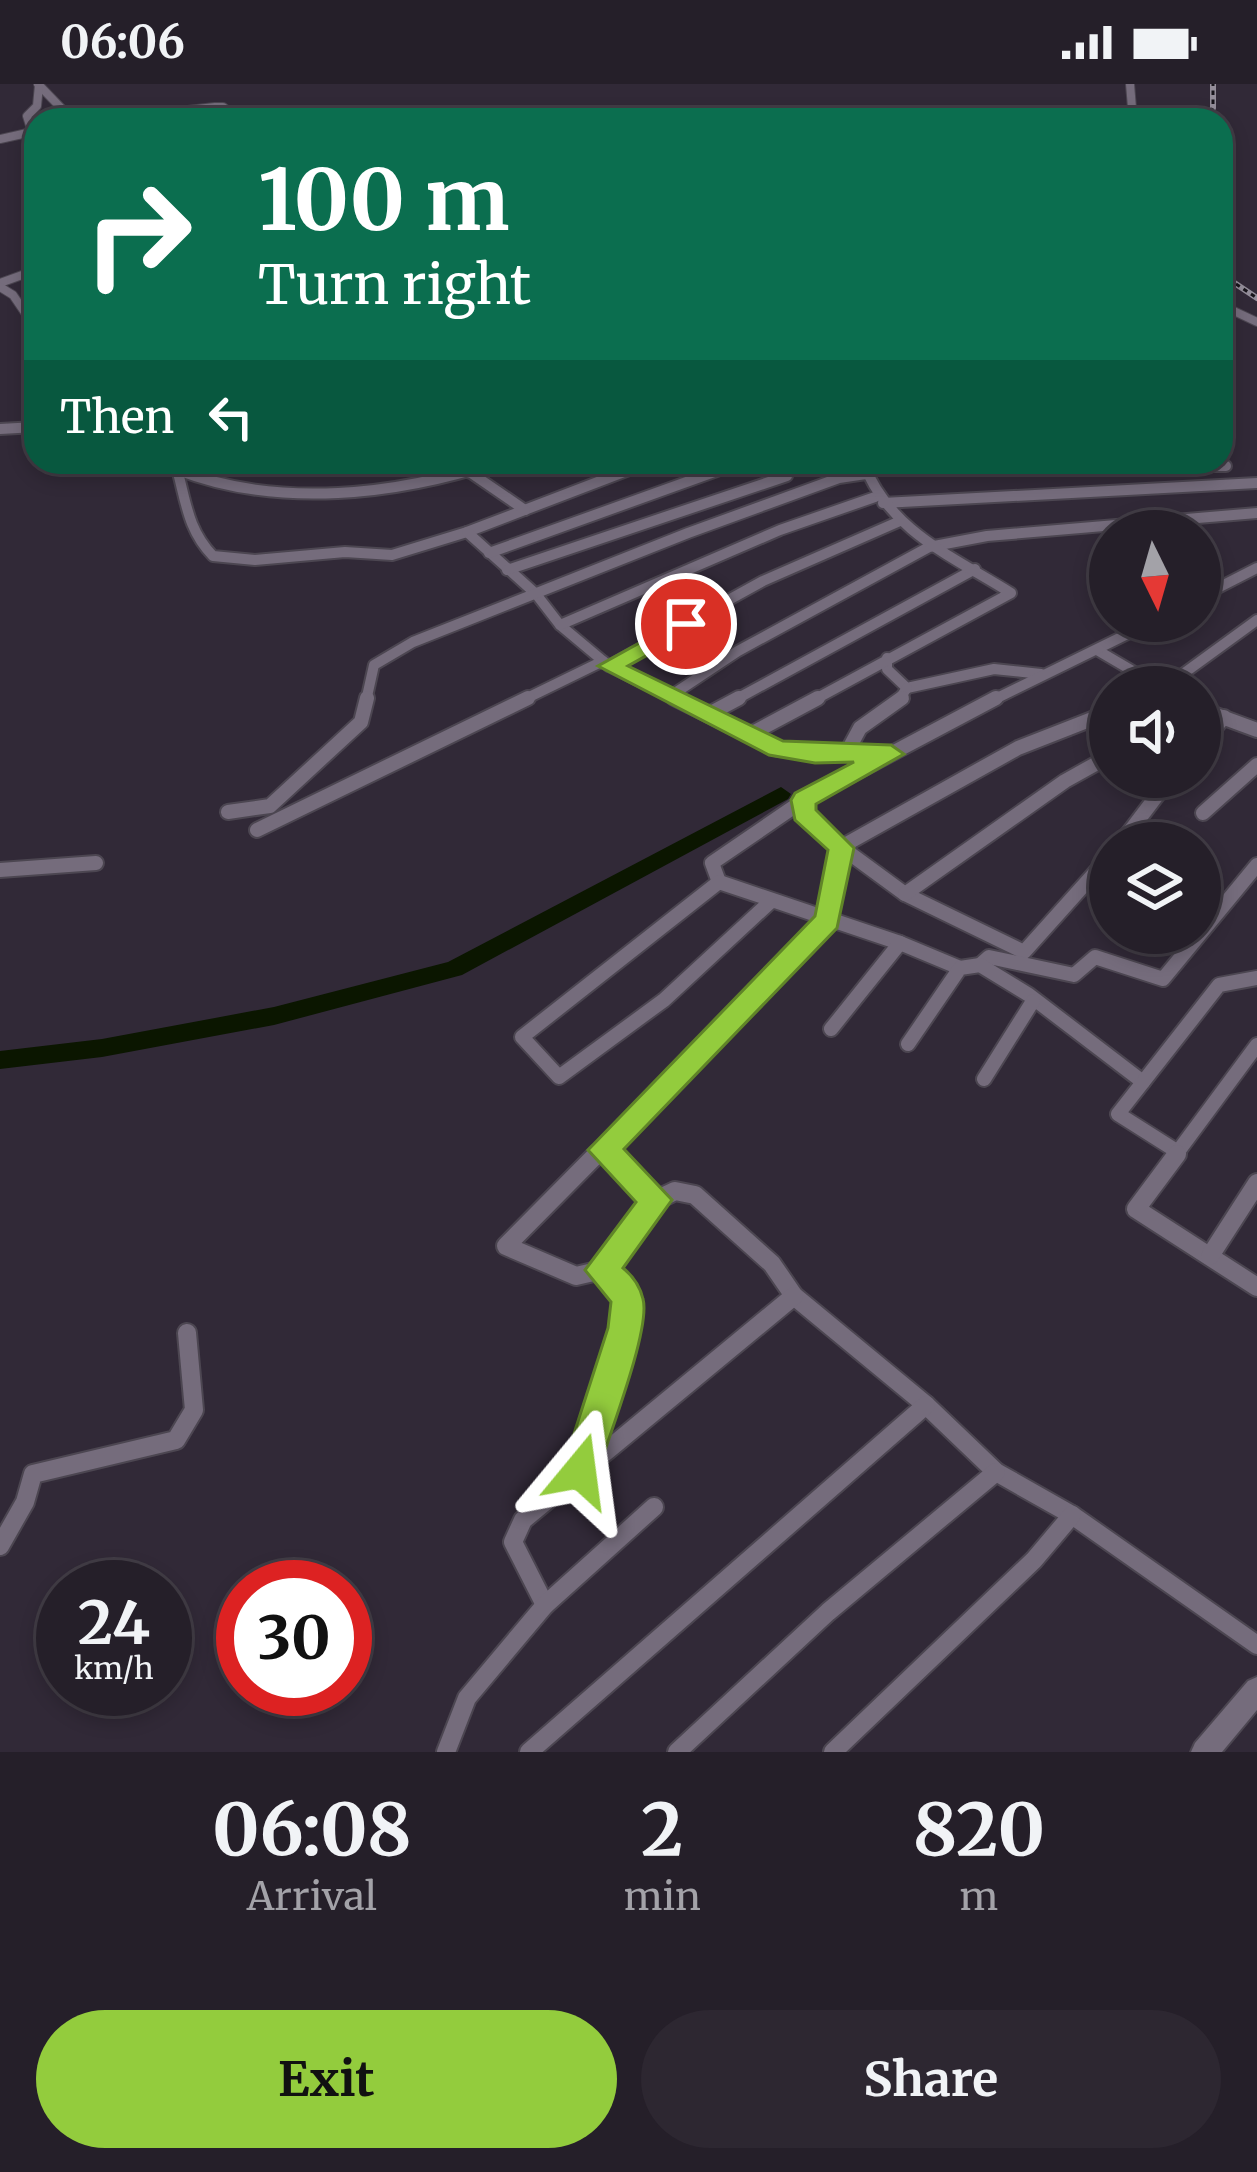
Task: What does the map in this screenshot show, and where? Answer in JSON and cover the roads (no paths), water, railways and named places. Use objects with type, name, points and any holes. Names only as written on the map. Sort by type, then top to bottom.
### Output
[{"type":"street","points":[[38,84],[62,108]]},
{"type":"street","points":[[0,285],[24,311]]},
{"type":"street","points":[[180,474],[185,523],[213,556],[255,560],[345,552],[392,555],[618,474]]},
{"type":"street","points":[[193,474],[220,488],[253,494],[388,486],[459,474]]},
{"type":"street","points":[[474,474],[524,510]]},
{"type":"street","points":[[489,554],[709,474]]},
{"type":"street","points":[[228,812],[270,806],[361,722],[374,665],[413,642],[848,474]]},
{"type":"street","points":[[748,735],[1011,593],[929,547],[879,500],[867,474]]},
{"type":"street","points":[[1053,474],[1055,496]]},
{"type":"street","points":[[1231,474],[1236,483]]},
{"type":"street","points":[[508,570],[787,476]]},
{"type":"street","points":[[560,625],[780,530],[879,500],[1055,496],[1257,483]]},
{"type":"street","points":[[672,695],[738,651],[929,547],[987,536],[1257,513]]},
{"type":"street","points":[[257,830],[606,664],[763,581],[900,521]]},
{"type":"street","points":[[467,532],[606,664],[778,749],[891,754]]},
{"type":"street","points":[[1221,586],[1257,568]]},
{"type":"street","points":[[711,713],[975,569]]},
{"type":"street","points":[[1192,666],[1257,620]]},
{"type":"street","points":[[1113,642],[1041,674],[804,800],[712,863],[719,882],[960,968],[980,965],[989,957],[1074,974],[1095,957],[1163,979],[1257,865]]},
{"type":"street","points":[[1097,650],[1126,666]]},
{"type":"street","points":[[887,658],[887,669],[907,688]]},
{"type":"street","points":[[907,688],[994,668],[1041,674]]},
{"type":"street","points":[[846,754],[848,741],[857,731],[905,696],[907,688]]},
{"type":"street","points":[[1221,716],[1257,730]]},
{"type":"street","points":[[1221,721],[1224,717]]},
{"type":"street","points":[[841,848],[1018,748],[1089,720]]},
{"type":"street","points":[[1203,813],[1257,765]]},
{"type":"street","points":[[905,894],[1089,768]]},
{"type":"street","points":[[1137,822],[1155,798]]},
{"type":"street","points":[[804,800],[804,814],[841,848],[905,894],[1024,952],[1089,879]]},
{"type":"street","points":[[841,848],[828,921],[506,1246],[576,1276],[602,1270],[656,1200],[668,1191],[695,1195],[772,1264],[794,1296],[997,1472],[1072,1515],[1257,1645]]},
{"type":"street","points":[[0,870],[96,862]]},
{"type":"street","points":[[719,882],[522,1037],[559,1077],[664,1000],[770,902]]},
{"type":"street","points":[[831,1029],[900,943]]},
{"type":"street","points":[[980,965],[1143,1082]]},
{"type":"street","points":[[908,1044],[960,968]]},
{"type":"street","points":[[1178,1152],[1118,1114],[1219,986],[1228,980],[1257,978]]},
{"type":"street","points":[[984,1079],[1033,1000]]},
{"type":"street","points":[[1257,1045],[1136,1209],[1257,1287]]},
{"type":"street","points":[[603,1150],[656,1200]]},
{"type":"street","points":[[1210,1256],[1257,1183]]},
{"type":"street","points":[[580,1471],[627,1315],[622,1288],[602,1270]]},
{"type":"street","points":[[545,1605],[514,1543],[523,1520],[794,1296]]},
{"type":"street","points":[[0,1546],[25,1502],[33,1474],[176,1440],[194,1410],[187,1333]]},
{"type":"street","points":[[529,1752],[926,1406]]},
{"type":"street","points":[[677,1752],[828,1612],[997,1472]]},
{"type":"street","points":[[446,1752],[466,1698],[545,1605],[654,1507]]},
{"type":"street","points":[[832,1752],[1034,1561],[1072,1515]]},
{"type":"street","points":[[1204,1752],[1257,1690]]},
{"type":"waterway","points":[[0,1060],[102,1048],[274,1016],[454,969],[781,794]]},
{"type":"railway","points":[[1213,84],[1213,108]]},
{"type":"railway","points":[[1233,282],[1257,298]]}]
